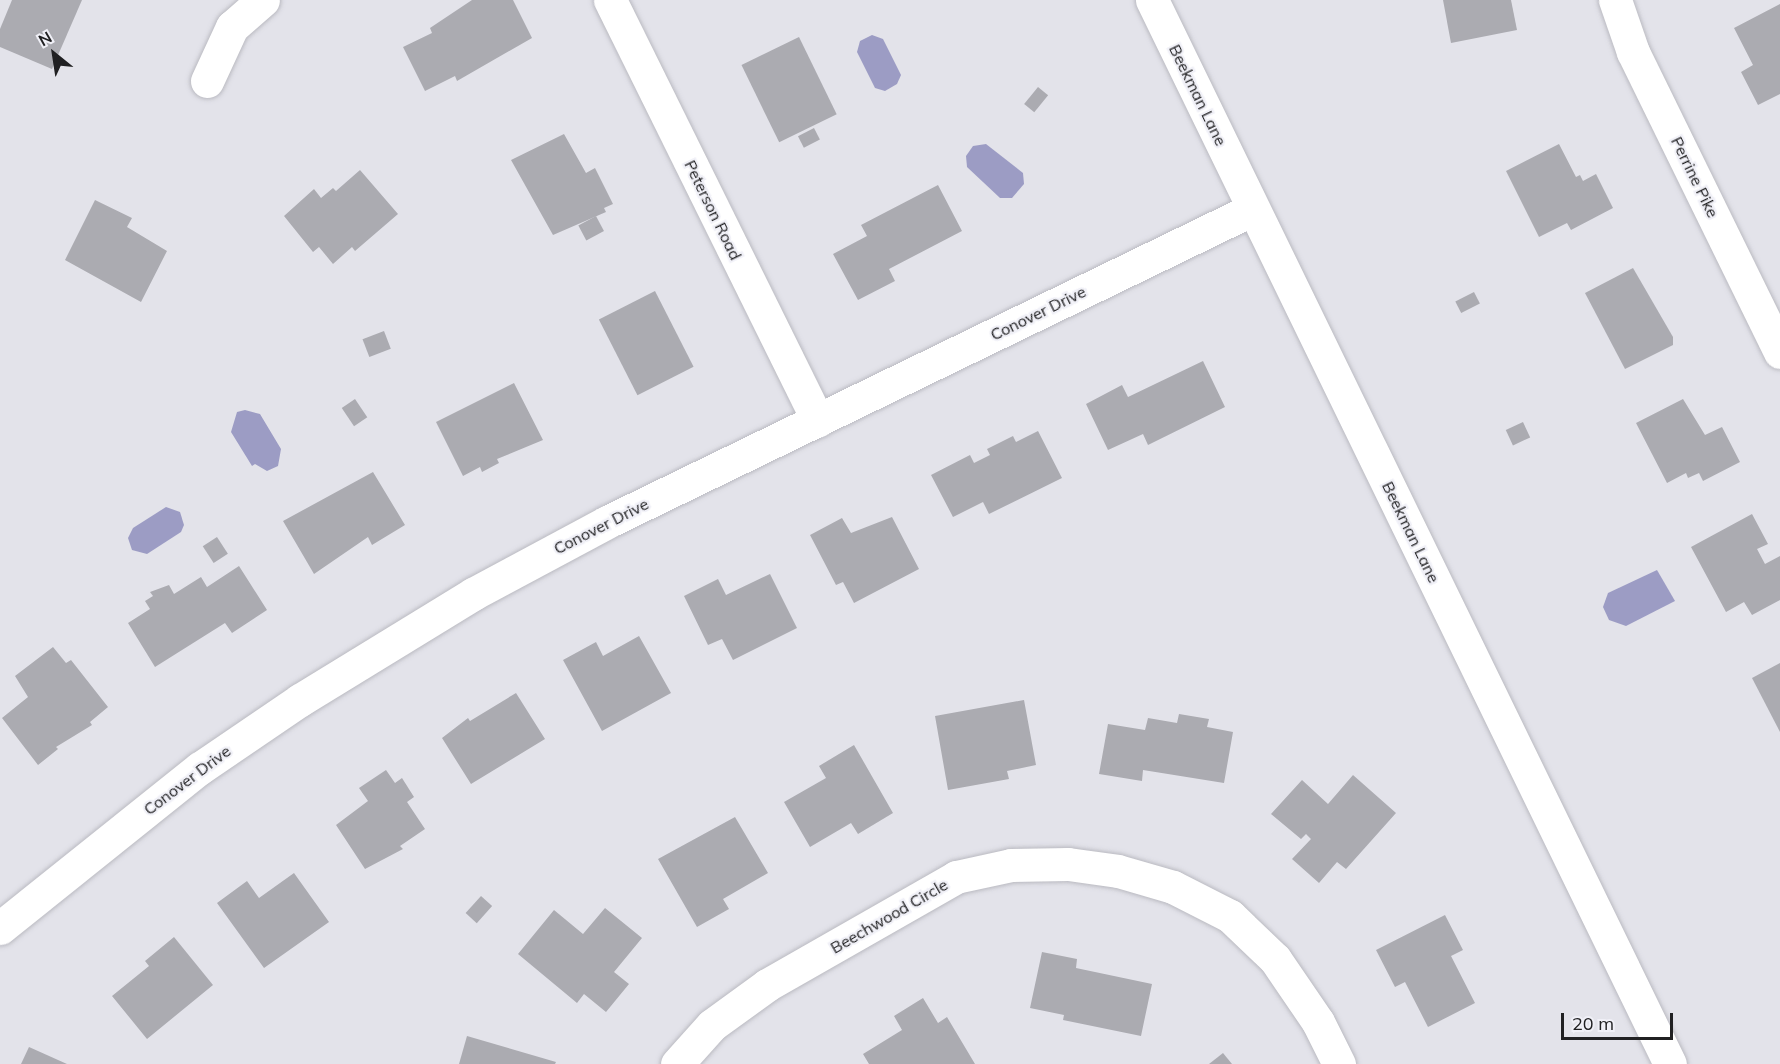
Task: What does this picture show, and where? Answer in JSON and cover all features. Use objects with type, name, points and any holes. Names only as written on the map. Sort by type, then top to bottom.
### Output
[{"type":"street","points":[[207,81],[232,27],[263,0]]},
{"type":"street","name":"Peterson Road","points":[[610,0],[818,420]]},
{"type":"street","name":"Beekman Lane","points":[[1152,0],[1670,1064]]},
{"type":"street","name":"Perrine Pike","points":[[1615,0],[1633,52],[1780,352]]},
{"type":"street","name":"Conover Drive","points":[[0,928],[200,768],[300,700],[472,594],[607,522],[1253,209]]},
{"type":"street","name":"Beechwood Circle","points":[[677,1064],[712,1025],[767,985],[956,878],[1011,865],[1068,864],[1118,871],[1173,887],[1230,916],[1275,959],[1318,1022],[1339,1064]]},
{"type":"water","points":[[872,35],[883,39],[901,75],[897,84],[885,91],[875,88],[857,52],[860,41]]},
{"type":"water","points":[[986,144],[1023,173],[1024,184],[1012,198],[1000,198],[967,167],[966,156],[973,146]]},
{"type":"water","points":[[245,410],[260,414],[281,449],[278,466],[267,471],[255,464],[252,466],[231,432],[237,412]]},
{"type":"water","points":[[166,507],[180,512],[184,525],[181,532],[147,554],[132,550],[128,538],[133,528]]},
{"type":"water","points":[[1657,570],[1675,601],[1626,626],[1609,620],[1603,607],[1608,593]]},
{"type":"building","points":[[12,0],[82,0],[52,69],[0,47],[0,29]]},
{"type":"building","points":[[472,0],[513,0],[532,38],[457,81],[455,76],[425,91],[403,47],[432,33],[430,28]]},
{"type":"building","points":[[1443,0],[1511,0],[1517,30],[1451,43]]},
{"type":"building","points":[[1780,4],[1780,94],[1758,105],[1741,72],[1753,65],[1734,28]]},
{"type":"building","points":[[799,37],[837,114],[779,142],[741,65]]},
{"type":"building","points":[[1038,87],[1048,95],[1034,112],[1024,104]]},
{"type":"building","points":[[814,128],[820,140],[804,148],[798,136]]},
{"type":"building","points":[[564,134],[586,173],[595,168],[613,204],[604,208],[606,212],[553,235],[511,160]]},
{"type":"building","points":[[1559,144],[1576,177],[1580,175],[1583,181],[1596,174],[1613,208],[1571,230],[1567,223],[1539,237],[1506,171]]},
{"type":"building","points":[[360,170],[398,214],[355,251],[352,247],[333,264],[319,247],[313,252],[284,216],[314,189],[321,198],[333,188],[336,191]]},
{"type":"building","points":[[938,185],[962,231],[889,269],[895,281],[858,300],[833,254],[867,236],[861,225]]},
{"type":"building","points":[[95,200],[132,218],[127,227],[167,251],[141,302],[65,260]]},
{"type":"building","points":[[596,216],[604,231],[586,240],[578,225]]},
{"type":"building","points":[[1633,268],[1673,337],[1673,345],[1625,369],[1585,293]]},
{"type":"building","points":[[655,291],[694,367],[637,395],[599,320]]},
{"type":"building","points":[[1474,292],[1480,304],[1461,313],[1455,302]]},
{"type":"building","points":[[384,331],[391,349],[369,357],[363,339]]},
{"type":"building","points":[[1203,361],[1225,407],[1148,445],[1143,434],[1108,450],[1086,404],[1122,385],[1128,397]]},
{"type":"building","points":[[514,383],[543,440],[497,459],[499,463],[482,472],[480,467],[463,476],[436,422]]},
{"type":"building","points":[[355,399],[367,417],[354,426],[342,408]]},
{"type":"building","points":[[1683,399],[1705,435],[1722,427],[1740,462],[1703,481],[1699,473],[1688,478],[1686,473],[1667,483],[1636,423]]},
{"type":"building","points":[[1523,422],[1530,437],[1513,445],[1506,430]]},
{"type":"building","points":[[1038,431],[1062,478],[989,514],[983,502],[953,517],[931,475],[970,455],[974,463],[990,455],[987,449],[1013,436],[1016,442]]},
{"type":"building","points":[[373,472],[405,525],[372,545],[368,537],[314,574],[283,521]]},
{"type":"building","points":[[1752,514],[1768,544],[1757,549],[1765,564],[1780,556],[1780,600],[1752,615],[1744,602],[1726,612],[1691,547]]},
{"type":"building","points":[[892,517],[919,569],[854,603],[843,582],[836,585],[810,535],[842,518],[851,533]]},
{"type":"building","points":[[217,537],[228,554],[214,563],[203,546]]},
{"type":"building","points":[[239,566],[267,610],[232,633],[225,623],[155,667],[128,623],[150,609],[145,601],[153,596],[150,592],[169,585],[174,594],[201,577],[207,587]]},
{"type":"building","points":[[770,574],[797,628],[733,660],[722,639],[708,645],[684,596],[718,579],[726,595]]},
{"type":"building","points":[[639,636],[671,693],[602,731],[563,660],[596,642],[603,656]]},
{"type":"building","points":[[53,647],[66,663],[71,660],[108,707],[90,722],[92,725],[56,747],[58,749],[38,765],[2,718],[28,697],[15,676]]},
{"type":"building","points":[[1780,663],[1780,732],[1752,678]]},
{"type":"building","points":[[516,693],[545,739],[471,784],[442,738],[468,718],[470,721]]},
{"type":"building","points":[[1024,700],[1036,765],[1007,771],[1009,779],[948,790],[935,716]]},
{"type":"building","points":[[1179,714],[1209,719],[1207,727],[1233,732],[1224,783],[1143,770],[1142,781],[1099,774],[1108,724],[1145,730],[1148,718],[1177,723]]},
{"type":"building","points":[[854,745],[893,813],[858,834],[851,823],[810,847],[784,802],[826,778],[819,766]]},
{"type":"building","points":[[386,770],[395,783],[402,778],[414,797],[407,802],[425,829],[400,846],[403,849],[365,869],[336,825],[368,801],[359,788]]},
{"type":"building","points":[[1353,775],[1396,813],[1346,869],[1337,862],[1319,883],[1292,859],[1311,839],[1306,834],[1301,839],[1271,814],[1302,780],[1328,804]]},
{"type":"building","points":[[735,817],[768,873],[723,899],[729,909],[697,927],[658,859]]},
{"type":"building","points":[[294,873],[329,922],[264,968],[217,903],[247,881],[259,898]]},
{"type":"building","points":[[481,896],[492,906],[477,923],[466,913]]},
{"type":"building","points":[[605,908],[642,938],[614,972],[629,984],[606,1012],[584,994],[577,1003],[518,954],[554,910],[583,934]]},
{"type":"building","points":[[1445,915],[1463,950],[1451,956],[1475,1003],[1428,1027],[1405,982],[1395,987],[1376,950]]},
{"type":"building","points":[[174,937],[213,985],[147,1039],[112,996],[149,966],[145,961]]},
{"type":"building","points":[[1042,952],[1077,959],[1076,968],[1152,984],[1141,1036],[1063,1020],[1064,1015],[1030,1008]]},
{"type":"building","points":[[923,998],[938,1023],[947,1017],[975,1064],[869,1064],[863,1054],[902,1030],[894,1016]]},
{"type":"building","points":[[467,1036],[556,1062],[555,1064],[459,1064]]},
{"type":"building","points":[[29,1047],[67,1064],[21,1064]]},
{"type":"building","points":[[1223,1053],[1232,1064],[1209,1064]]}]
